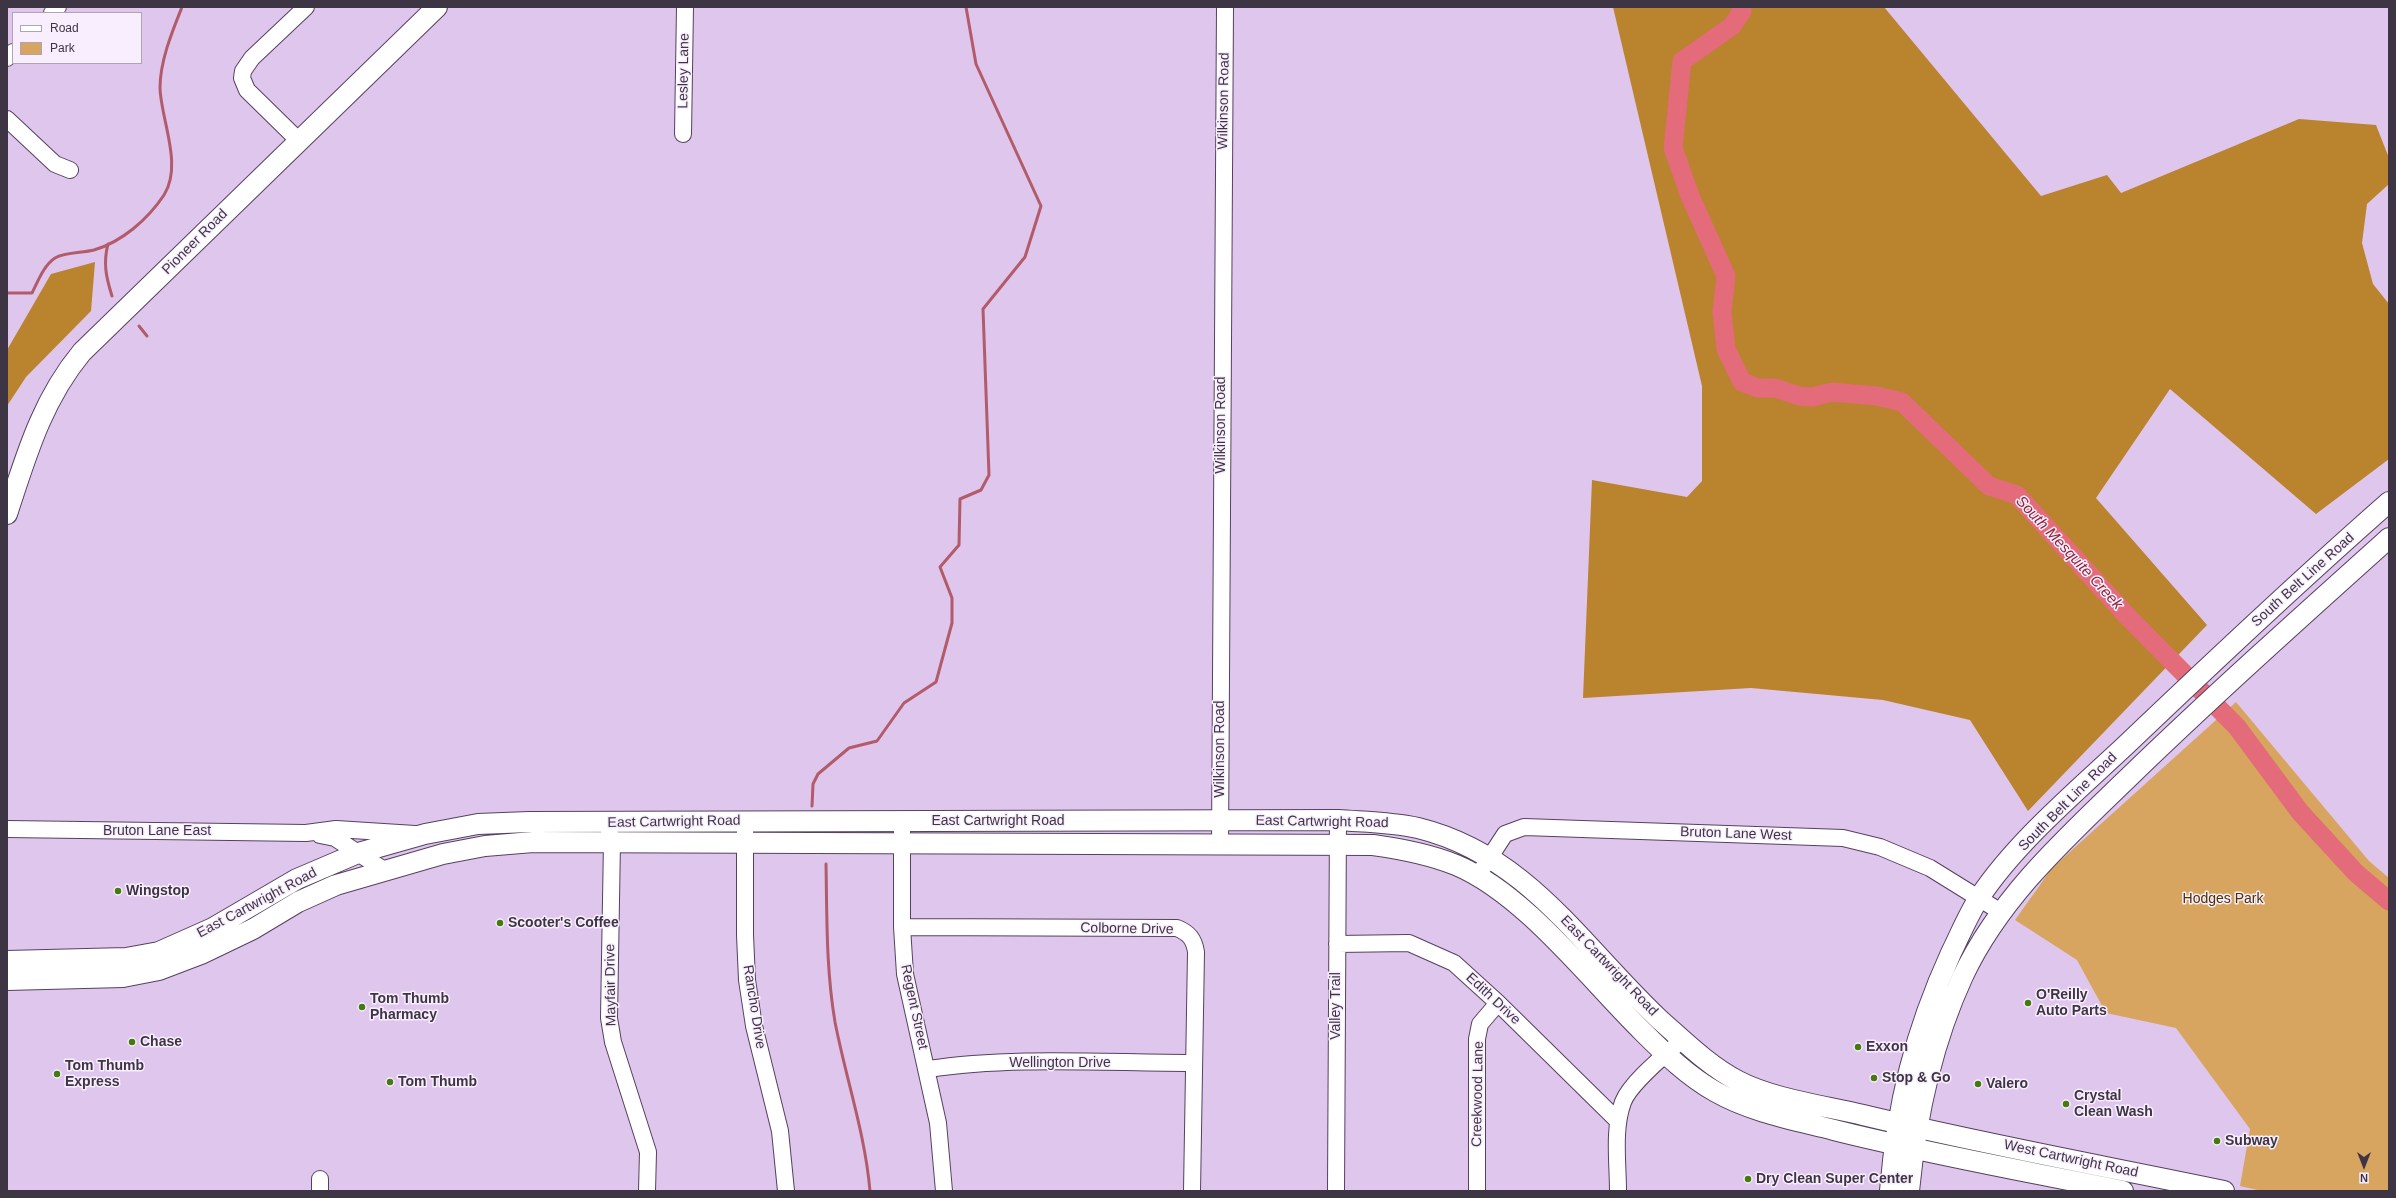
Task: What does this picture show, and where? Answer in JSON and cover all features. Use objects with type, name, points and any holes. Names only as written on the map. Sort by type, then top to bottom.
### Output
[{"type":"main road","name":"Pioneer Road","points":[[7,514],[36,426],[66,371],[102,332],[437,7]]},
{"type":"main road","name":"South Belt Line Road","points":[[1890,1191],[1894,1145],[1904,1085],[1927,1010],[1937,984],[1980,898],[2043,824],[2234,641],[2389,502]]},
{"type":"main road","name":"South Belt Line Road","points":[[1909,1191],[1917,1127],[1931,1065],[1944,1022],[1964,974],[2001,912],[2052,852],[2158,749],[2248,665],[2389,538]]},
{"type":"main road","name":"East Cartwright Road","points":[[7,961],[126,958],[159,952],[232,917],[296,879],[358,853],[425,834],[478,824],[529,822],[1338,820],[1391,823],[1418,828],[1444,836],[1490,857],[1552,906],[1626,988],[1682,1040],[1714,1067],[1741,1083],[1775,1094],[1917,1127]]},
{"type":"main road","points":[[450,830],[453,852]]},
{"type":"main road","name":"East Cartwright Road","points":[[7,980],[92,979],[141,974],[186,960],[241,935],[298,902],[336,885],[384,870],[453,852],[485,846],[533,842],[745,842],[1339,844],[1404,849],[1458,866],[1500,891],[1550,934],[1613,1002],[1666,1054],[1716,1092],[1782,1118],[1914,1150]]},
{"type":"main road","points":[[232,917],[241,935]]},
{"type":"main road","name":"West Cartwright Road","points":[[1917,1127],[2149,1183],[2224,1191]]},
{"type":"main road","name":"West Cartwright Road","points":[[1914,1150],[2123,1191]]},
{"type":"street","points":[[299,141],[247,90],[242,78],[243,71],[252,58],[306,7]]},
{"type":"street","name":"Lesley Lane","points":[[683,134],[685,7]]},
{"type":"street","name":"Wilkinson Road","points":[[1220,844],[1225,7]]},
{"type":"street","points":[[7,119],[55,164],[70,170]]},
{"type":"street","name":"Valley Trail","points":[[1336,1191],[1336,944],[1339,844],[1338,820]]},
{"type":"street","name":"Rancho Drive","points":[[745,821],[745,935],[747,980],[754,1026],[780,1131],[786,1191]]},
{"type":"street","name":"Regent Street","points":[[902,821],[902,928],[905,974],[928,1069],[938,1123],[944,1191]]},
{"type":"street","name":"Mayfair Drive","points":[[606,823],[612,842],[609,1018],[613,1042],[648,1152],[647,1191]]},
{"type":"street","name":"Bruton Lane West","points":[[1478,877],[1505,834],[1524,827],[1843,838],[1880,847],[1930,868],[2001,912]]},
{"type":"street","name":"Bruton Lane East","points":[[7,829],[306,833],[336,830],[425,834]]},
{"type":"street","name":"Bruton Lane East","points":[[306,833],[335,838],[384,870]]},
{"type":"street","name":"Colborne Drive","points":[[902,928],[1176,928],[1188,933],[1194,942],[1196,952],[1192,1191]]},
{"type":"street","name":"Edith Drive","points":[[1336,944],[1409,943],[1454,962],[1618,1121]]},
{"type":"street","name":"Creekwood Lane","points":[[1477,1191],[1477,1039],[1480,1024],[1498,1003]]},
{"type":"street","points":[[1618,1191],[1618,1121],[1623,1101],[1630,1090],[1682,1040]]},
{"type":"street","name":"Wellington Drive","points":[[928,1069],[953,1065],[1017,1063],[1193,1063]]},
{"type":"green space","name":"Hodges Park","points":[[2236,702],[2369,861],[2389,878],[2389,1191],[2262,1191],[2240,1186],[2250,1129],[2176,1028],[2106,1013],[2077,960],[2015,920],[2052,868]]},
{"type":"shaded area","points":[[1613,7],[1884,7],[2041,196],[2107,175],[2121,193],[2299,119],[2376,125],[2389,158],[2389,184],[2367,204],[2362,243],[2373,284],[2389,304],[2389,459],[2316,514],[2170,389],[2096,498],[2207,625],[2028,811],[1970,720],[1883,700],[1751,688],[1583,698],[1592,480],[1687,497],[1702,481],[1702,386]]},
{"type":"shaded area","points":[[95,262],[91,311],[26,377],[7,406],[7,350],[51,274]]},
{"type":"waterway","points":[[7,293],[32,293],[44,269],[55,258],[94,250],[114,241],[142,221],[158,204],[164,195],[172,170],[170,142],[161,101],[160,88],[162,67],[167,47],[182,7]]},
{"type":"waterway","points":[[812,806],[813,784],[818,774],[849,748],[877,741],[904,703],[936,682],[952,623],[952,598],[940,567],[959,545],[960,499],[981,490],[989,475],[983,309],[1025,257],[1041,206],[976,64],[966,7]]},
{"type":"waterway","name":"South Mesquite Creek","points":[[1741,7],[1742,11],[1732,26],[1682,61],[1673,148],[1690,196],[1726,276],[1722,312],[1726,349],[1742,382],[1758,388],[1775,388],[1799,396],[1812,397],[1832,392],[1877,396],[1902,402],[1989,486],[2017,495],[2129,618],[2237,727],[2300,812],[2356,873],[2389,901]]},
{"type":"waterway","points":[[108,244],[106,251],[106,270],[112,296]]},
{"type":"waterway","points":[[139,326],[147,336]]},
{"type":"waterway","points":[[826,864],[828,943],[832,1002],[839,1043],[864,1148],[870,1191]]},
{"type":"place","name":"Wingstop","points":[[118,891]]},
{"type":"place","name":"Scooter's Coffee","points":[[500,923]]},
{"type":"place","name":"O'Reilly Auto Parts","points":[[2028,1003]]},
{"type":"place","name":"Tom Thumb Pharmacy","points":[[362,1007]]},
{"type":"place","name":"Chase","points":[[132,1042]]},
{"type":"place","name":"Exxon","points":[[1858,1047]]},
{"type":"place","name":"Tom Thumb Express","points":[[57,1074]]},
{"type":"place","name":"Stop & Go","points":[[1874,1078]]},
{"type":"place","name":"Tom Thumb","points":[[390,1082]]},
{"type":"place","name":"Valero","points":[[1978,1084]]},
{"type":"place","name":"Crystal Clean Wash","points":[[2066,1104]]},
{"type":"place","name":"Subway","points":[[2217,1141]]},
{"type":"place","name":"Dry Clean Super Center","points":[[1748,1179]]}]
